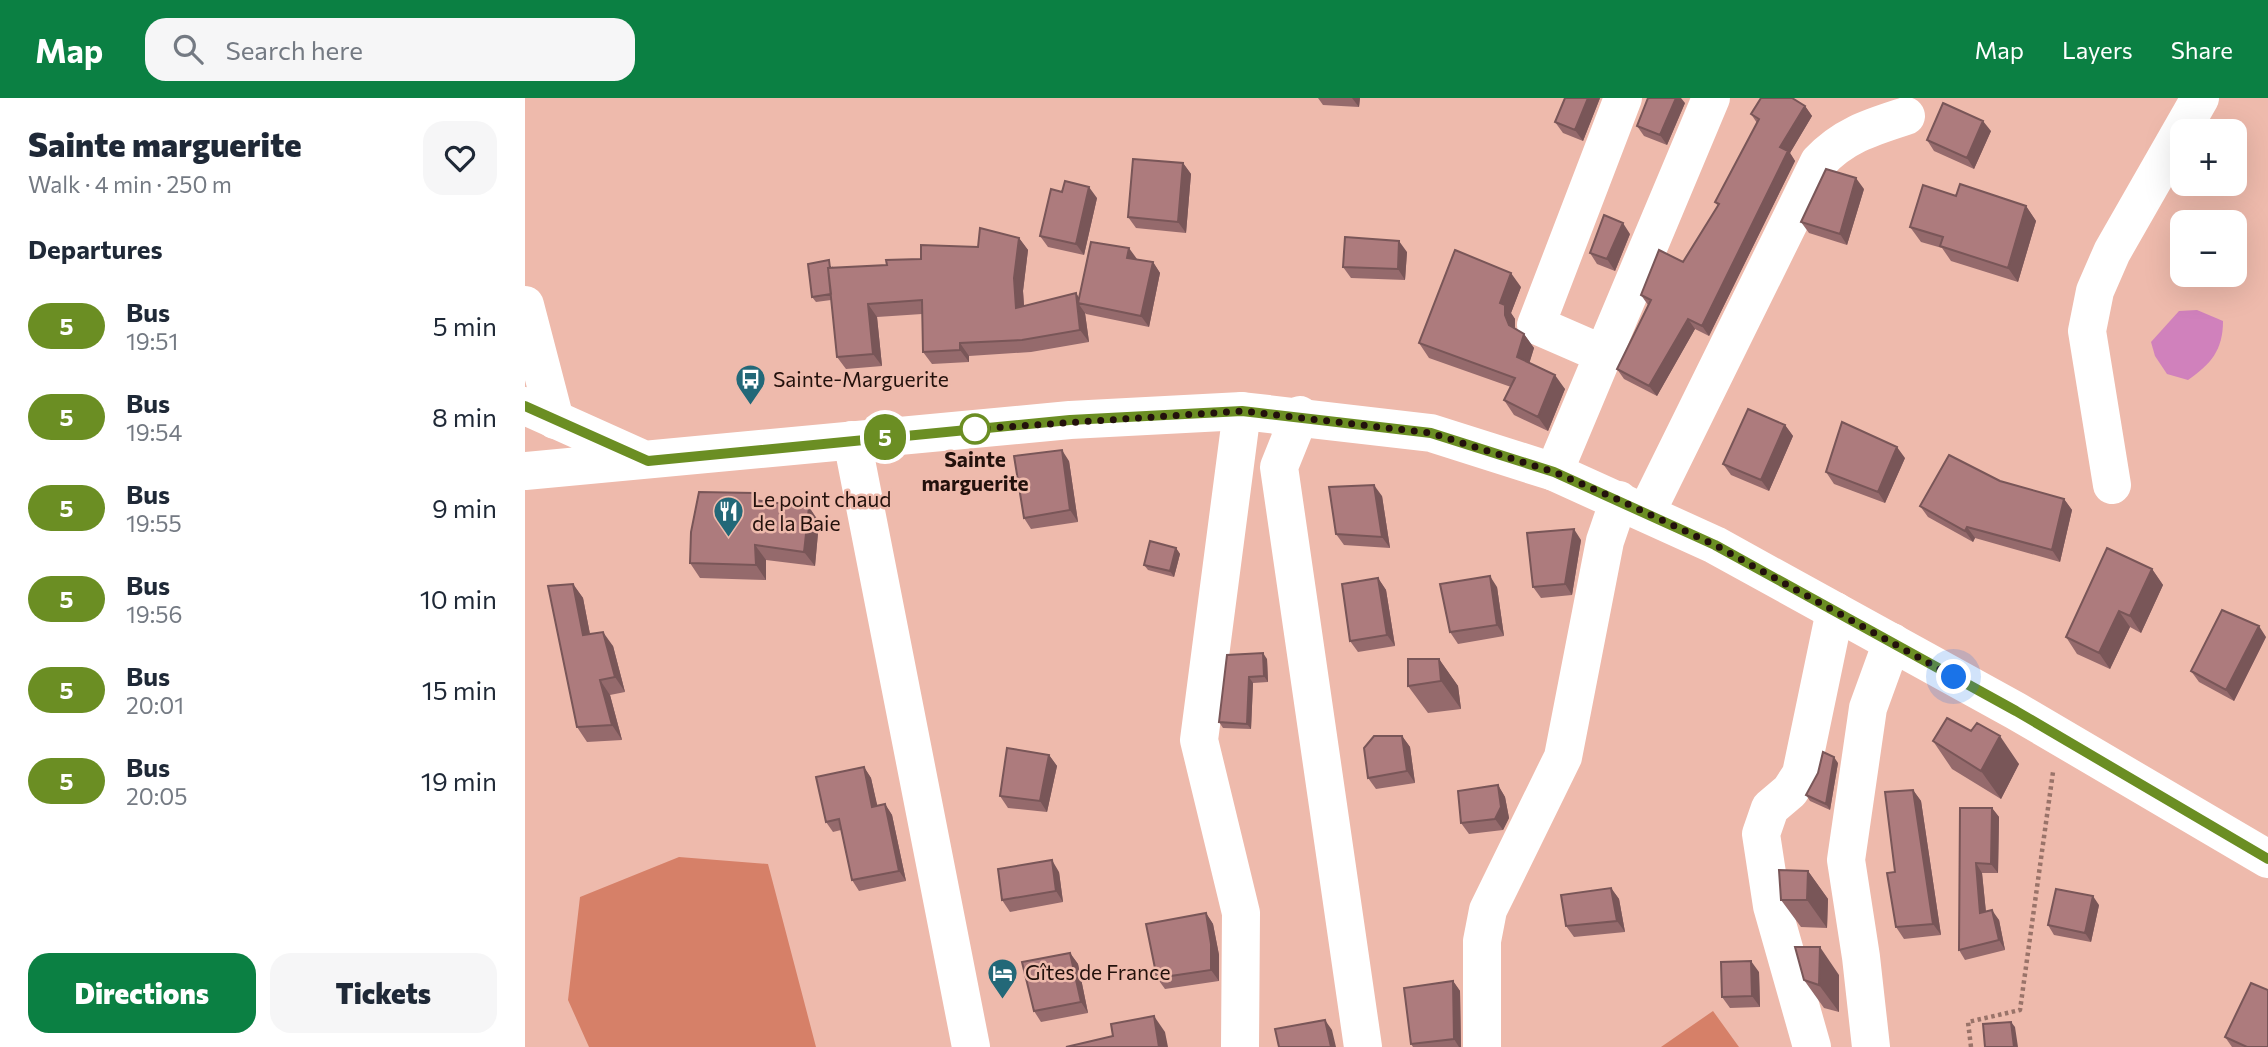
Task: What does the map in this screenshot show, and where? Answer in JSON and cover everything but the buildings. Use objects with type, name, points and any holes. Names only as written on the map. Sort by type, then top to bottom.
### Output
[{"type":"street","points":[[1605,355],[1536,325],[1623,98]]},
{"type":"street","points":[[1554,472],[1711,98]]},
{"type":"street","points":[[2112,485],[2087,331],[2095,291],[2112,253],[2200,98]]},
{"type":"street","points":[[1482,1047],[1482,941],[1488,910],[1563,757],[1605,541],[1632,507],[1819,162],[1836,144],[1852,134],[1906,116]]},
{"type":"street","points":[[525,305],[540,413],[648,461]]},
{"type":"street","points":[[1240,1047],[1241,912],[1199,740],[1242,411]]},
{"type":"street","points":[[525,471],[1070,420],[1242,411],[1300,415],[1431,433],[1554,472],[1715,545],[2141,782],[2268,859]]},
{"type":"street","points":[[1300,415],[1279,467],[1363,1047]]},
{"type":"street","points":[[852,440],[971,1047]]},
{"type":"street","points":[[1812,1047],[1772,906],[1762,834],[1770,808],[1790,791],[1801,774],[1835,611]]},
{"type":"street","points":[[1871,1047],[1846,860],[1868,708],[1892,642]]},
{"type":"path","points":[[1971,1047],[1968,1022],[2020,1010],[2054,764]]},
{"type":"shaded area","points":[[2197,310],[2223,321],[2218,348],[2209,362],[2188,380],[2167,374],[2155,356],[2151,342],[2179,311]]},
{"type":"shaded area","points":[[679,857],[768,864],[816,1047],[589,1047],[568,1000],[580,897]]},
{"type":"shaded area","points":[[1713,1011],[1739,1047],[1661,1047]]},
{"type":"bus line","name":"5","points":[[525,406],[648,461],[1070,420],[1242,411],[1300,415],[1431,433],[1554,472],[1715,545],[2016,711],[2268,859]]},
{"type":"place","name":"Sainte-Marguerite","points":[[750,407]]},
{"type":"place","name":"Sainte marguerite","points":[[975,429]]},
{"type":"place","name":"Le point chaud de la Baie","points":[[729,539]]},
{"type":"place","name":"Gîtes de France","points":[[1002,1000]]},
{"type":"route","points":[[975,429],[1070,420],[1242,411],[1300,415],[1431,433],[1554,472],[1619,500],[1715,545],[1954,677]]}]
